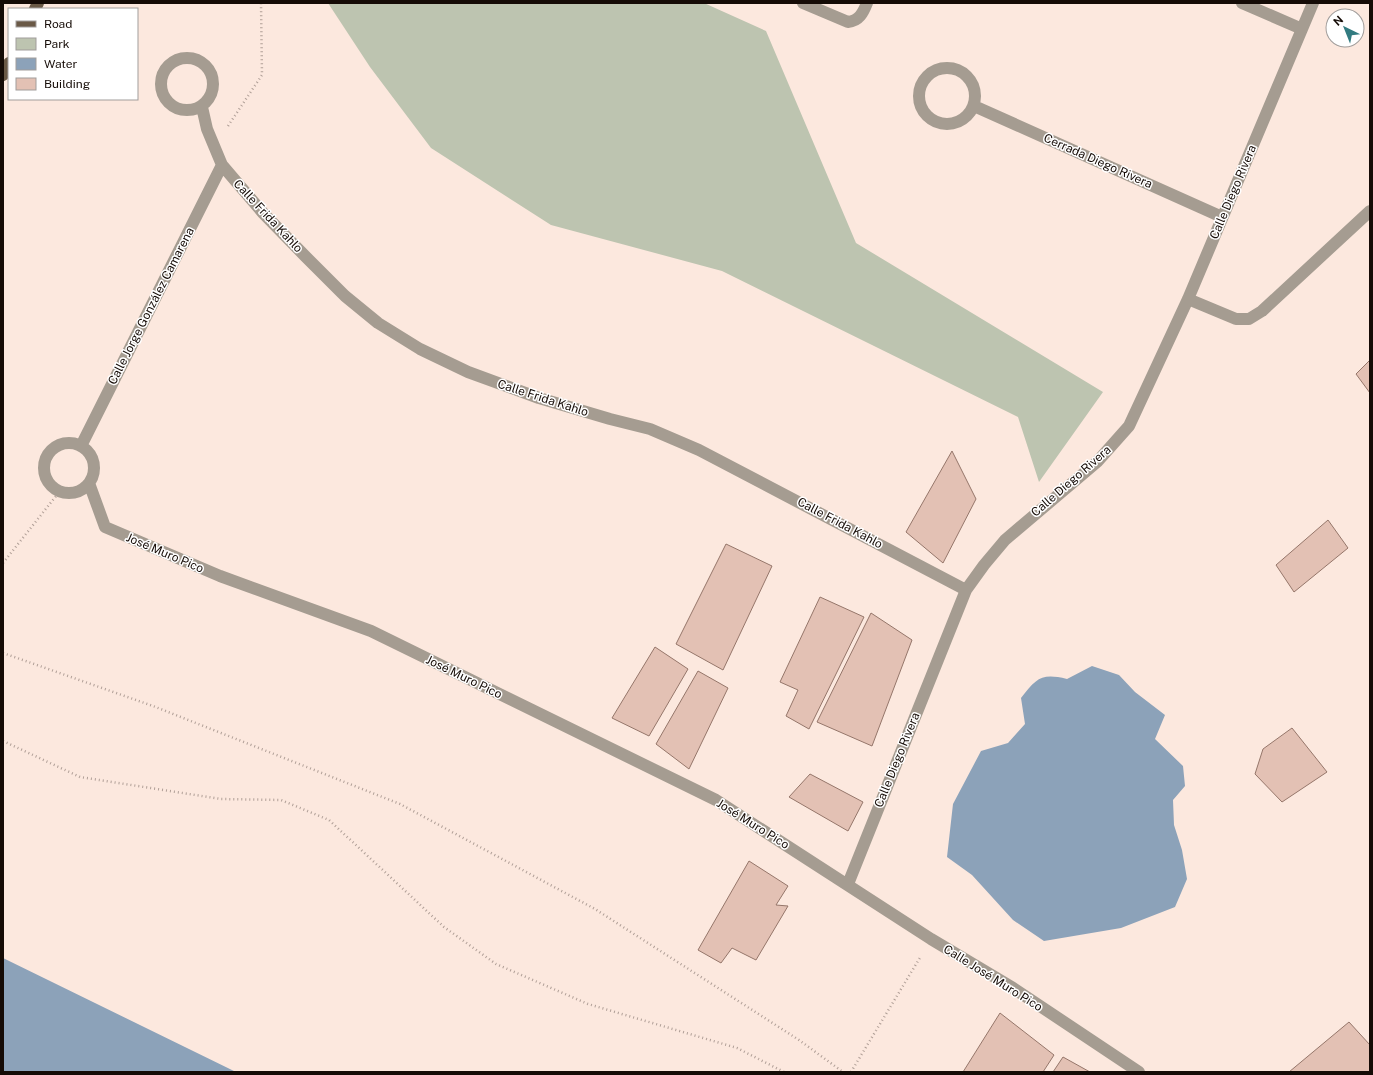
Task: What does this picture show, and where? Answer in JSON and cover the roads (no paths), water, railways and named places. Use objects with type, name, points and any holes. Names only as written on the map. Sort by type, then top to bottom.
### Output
[{"type":"main road","points":[[3,75],[8,64]]},
{"type":"main road","points":[[3,85],[8,74]]},
{"type":"street","points":[[803,3],[848,22],[854,21],[860,17],[866,3]]},
{"type":"street","points":[[1242,3],[1302,29]]},
{"type":"street","name":"Calle Diego Rivera","points":[[848,884],[966,590],[984,564],[1005,540],[1097,462],[1128,426],[1188,299],[1313,3]]},
{"type":"street","points":[[188,58],[201,62],[208,68],[213,76],[214,85],[212,94],[202,106],[193,110],[184,110],[175,108],[165,99],[161,86],[161,79],[164,71],[171,64],[188,58]]},
{"type":"street","points":[[948,68],[957,70],[966,75],[972,83],[975,97],[974,106],[968,115],[961,121],[945,125],[935,123],[927,117],[921,109],[918,100],[920,86],[925,77],[933,71],[948,68]]},
{"type":"street","name":"Calle Frida Kahlo","points":[[202,106],[212,143],[222,165],[263,213],[345,296],[378,323],[420,349],[468,372],[532,395],[610,419],[650,429],[699,450],[966,590]]},
{"type":"street","name":"Cerrada Diego Rivera","points":[[974,106],[1222,217]]},
{"type":"street","name":"Calle Jorge González Camarena","points":[[81,446],[222,165]]},
{"type":"street","points":[[1188,299],[1236,319],[1249,319],[1262,311],[1370,211]]},
{"type":"street","points":[[64,443],[81,446],[88,452],[93,459],[94,468],[89,483],[77,492],[60,491],[52,487],[46,480],[44,472],[46,458],[51,450],[64,443]]},
{"type":"street","name":"José Muro Pico","points":[[89,483],[104,527],[220,576],[370,631],[716,800],[848,884]]},
{"type":"street","name":"Calle José Muro Pico","points":[[848,884],[931,939],[1013,988],[1139,1072]]},
{"type":"water","points":[[1092,666],[1119,675],[1135,692],[1165,715],[1155,739],[1183,766],[1185,786],[1173,800],[1174,825],[1182,850],[1187,879],[1175,907],[1121,928],[1044,941],[1013,920],[972,875],[947,857],[953,804],[981,751],[1008,743],[1025,724],[1021,698],[1031,686],[1045,677],[1067,679]]},
{"type":"water","points":[[3,958],[236,1072],[3,1072]]}]
